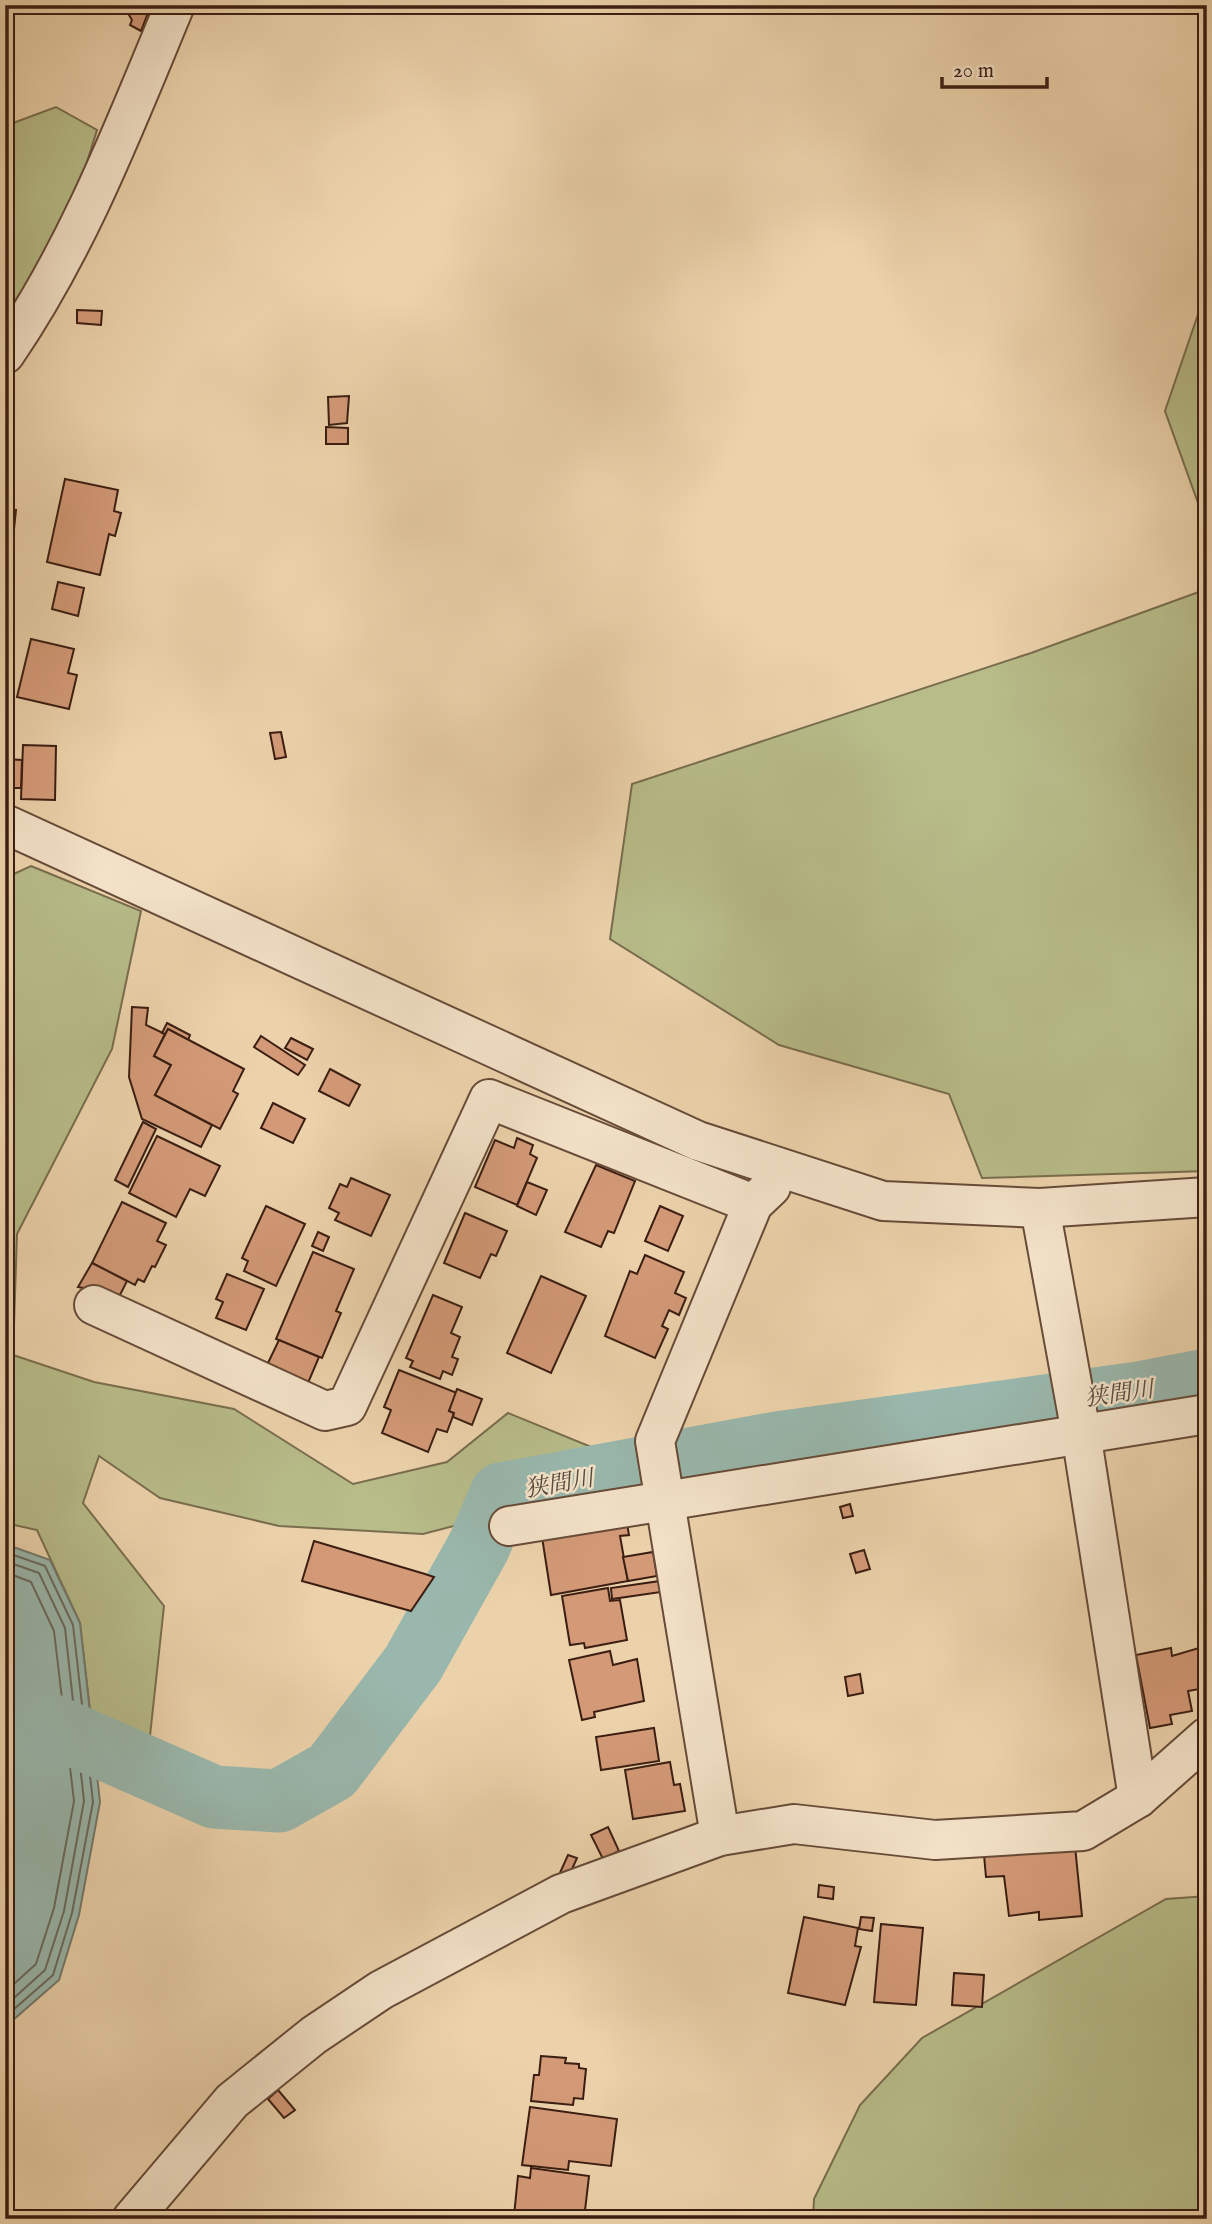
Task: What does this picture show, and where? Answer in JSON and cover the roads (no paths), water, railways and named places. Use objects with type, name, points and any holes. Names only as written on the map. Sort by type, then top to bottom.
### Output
[{"type":"street","points":[[5,354],[41,302],[100,185],[176,5]]},
{"type":"street","points":[[5,824],[698,1141],[883,1201],[1040,1208],[1207,1197]]},
{"type":"street","points":[[94,1305],[325,1411],[347,1406],[489,1099],[753,1204]]},
{"type":"street","points":[[720,1836],[655,1441],[753,1204],[788,1171]]},
{"type":"street","points":[[1040,1208],[1081,1433],[1138,1798]]},
{"type":"street","points":[[509,1526],[1207,1414]]},
{"type":"street","points":[[132,2219],[232,2101],[314,2035],[381,1990],[561,1894],[720,1836],[794,1824],[935,1840],[1083,1830],[1138,1798],[1207,1737]]},
{"type":"water","points":[[5,1544],[50,1560],[80,1623],[100,1802],[79,1915],[59,1980],[5,2027]]},
{"type":"waterway","name":"狭間川","points":[[5,1705],[214,1797],[279,1801],[332,1771],[413,1664],[479,1546],[501,1494],[777,1443],[1139,1393],[1207,1380]]}]
